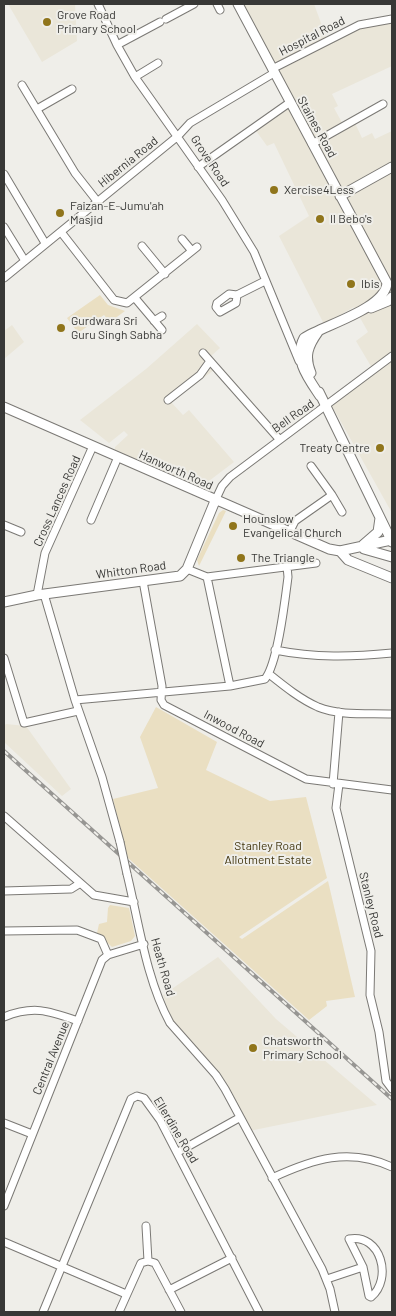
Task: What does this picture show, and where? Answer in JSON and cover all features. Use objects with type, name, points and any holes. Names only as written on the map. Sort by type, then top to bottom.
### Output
[{"type":"main road","name":"Staines Road","points":[[238,4],[386,280],[385,292],[380,298],[355,313],[304,338],[300,346]]},
{"type":"main road","points":[[340,196],[392,167]]},
{"type":"main road","name":"Staines Road","points":[[377,261],[392,280]]},
{"type":"main road","name":"Staines Road","points":[[355,313],[379,305],[392,297]]},
{"type":"main road","points":[[320,330],[310,344],[307,361],[320,396]]},
{"type":"main road","points":[[300,346],[299,356],[303,368],[326,407],[392,542]]},
{"type":"main road","name":"Hanworth Road","points":[[4,407],[289,533],[340,551],[392,542]]},
{"type":"main road","points":[[188,568],[215,501]]},
{"type":"main road","points":[[360,549],[378,532],[379,515]]},
{"type":"main road","name":"Hanworth Road","points":[[360,549],[392,557]]},
{"type":"main road","name":"Hanworth Road","points":[[340,551],[348,560],[392,578]]},
{"type":"main road","name":"Whitton Road","points":[[4,602],[40,595],[180,576],[188,568]]},
{"type":"street","name":"Grove Road","points":[[98,4],[117,46],[135,77],[178,136],[254,252],[289,340],[303,368]]},
{"type":"street","points":[[117,46],[194,4]]},
{"type":"street","name":"Hospital Road","points":[[273,71],[359,25],[392,19]]},
{"type":"street","points":[[135,77],[158,63]]},
{"type":"street","name":"Hibernia Road","points":[[4,278],[178,136],[190,124],[273,71]]},
{"type":"street","points":[[22,85],[76,173],[98,201]]},
{"type":"street","points":[[37,109],[72,89]]},
{"type":"street","points":[[198,167],[290,103]]},
{"type":"street","points":[[312,144],[383,104]]},
{"type":"street","points":[[4,174],[45,243]]},
{"type":"street","points":[[4,227],[25,261]]},
{"type":"street","points":[[61,232],[114,300],[127,302],[135,298],[194,249],[182,239]]},
{"type":"street","points":[[142,246],[144,256],[165,274]]},
{"type":"street","points":[[236,295],[265,282]]},
{"type":"street","points":[[135,298],[162,330]]},
{"type":"street","points":[[154,321],[162,316]]},
{"type":"street","points":[[289,340],[300,346]]},
{"type":"street","points":[[203,353],[279,440]]},
{"type":"street","name":"Bell Road","points":[[215,501],[222,486],[230,478],[392,356]]},
{"type":"street","points":[[168,400],[200,375],[210,361]]},
{"type":"street","name":"Cross Lances Road","points":[[40,595],[45,553],[93,446]]},
{"type":"street","points":[[91,520],[118,457]]},
{"type":"street","points":[[312,466],[342,512]]},
{"type":"street","points":[[289,533],[295,521],[332,495]]},
{"type":"street","points":[[4,525],[21,532]]},
{"type":"street","points":[[188,568],[207,577],[316,563]]},
{"type":"street","points":[[75,700],[230,686],[260,681],[268,674],[275,650],[286,594],[287,566]]},
{"type":"street","points":[[207,577],[230,686]]},
{"type":"street","points":[[143,581],[157,656],[161,692]]},
{"type":"street","name":"Heath Road","points":[[40,595],[102,777],[120,842],[156,992],[165,1014],[170,1023],[216,1075],[327,1279],[335,1312]]},
{"type":"street","points":[[275,650],[298,655],[342,657],[392,653]]},
{"type":"street","points":[[4,658],[24,723],[78,711]]},
{"type":"street","points":[[268,674],[320,708],[339,712],[392,714]]},
{"type":"street","name":"Inwood Road","points":[[161,692],[161,700],[164,705],[306,779],[392,790]]},
{"type":"street","name":"Stanley Road","points":[[339,712],[336,808],[371,951],[370,995],[379,1032],[386,1081],[392,1089]]},
{"type":"street","points":[[4,816],[79,884],[94,895],[134,902]]},
{"type":"street","points":[[4,891],[70,889],[79,884]]},
{"type":"street","points":[[4,931],[77,930],[100,939],[108,955],[144,944]]},
{"type":"street","name":"Central Avenue","points":[[4,1206],[102,960],[108,955]]},
{"type":"street","points":[[4,1017],[31,1009],[48,1010],[78,1021]]},
{"type":"street","name":"Ellerdine Road","points":[[43,1312],[131,1099],[137,1096],[144,1098],[160,1120],[259,1312]]},
{"type":"street","points":[[178,1152],[240,1118]]},
{"type":"street","points":[[4,1123],[32,1134]]},
{"type":"street","points":[[272,1178],[306,1163],[338,1157],[359,1156],[377,1160],[392,1167]]},
{"type":"street","points":[[146,1226],[148,1261]]},
{"type":"street","points":[[348,1239],[358,1239],[368,1243],[381,1260],[383,1272],[381,1285],[371,1297],[369,1296],[363,1267],[348,1239]]},
{"type":"street","points":[[4,1242],[126,1294]]},
{"type":"street","points":[[169,1290],[232,1258]]},
{"type":"street","points":[[119,1312],[140,1263],[148,1261],[155,1263],[181,1312]]},
{"type":"street","points":[[327,1279],[363,1267]]},
{"type":"shaded area","name":"Grove Road Primary School","points":[[8,4],[75,4],[77,41],[42,62]]},
{"type":"shaded area","points":[[242,4],[314,4],[328,42],[363,26],[392,23],[392,66],[332,94],[338,106],[334,108],[345,128],[355,123],[362,138],[372,133],[375,139],[392,131],[392,513],[332,406],[336,395],[372,368],[356,341],[368,332],[354,307],[324,324],[279,236],[309,216],[274,143],[267,146],[254,128],[294,100]]},
{"type":"shaded area","points":[[197,324],[220,348],[210,357],[218,367],[171,402],[183,415],[189,410],[234,462],[201,487],[115,450],[115,447],[128,435],[124,431],[109,443],[80,420],[146,369]]},
{"type":"shaded area","points":[[12,325],[24,342],[4,359],[4,331]]},
{"type":"shaded area","points":[[6,724],[26,726],[71,789],[62,796],[4,742],[4,726]]},
{"type":"shaded area","name":"Chatsworth Primary School","points":[[218,957],[276,1019],[377,1105],[249,1131],[225,1089],[171,1020],[163,995]]},
{"type":"green space","points":[[100,295],[108,305],[125,311],[110,322],[104,315],[78,333],[67,318]]},
{"type":"green space","points":[[223,510],[226,511],[199,566],[197,560],[219,513]]},
{"type":"green space","name":"Stanley Road Allotment Estate","points":[[156,707],[217,742],[206,770],[270,801],[306,797],[327,878],[239,937],[242,939],[328,881],[355,997],[326,1001],[327,1006],[309,1020],[128,858],[113,799],[158,788],[140,737]]},
{"type":"green space","points":[[110,905],[129,908],[135,936],[131,941],[112,947],[97,933],[99,924],[107,922]]},
{"type":"railway","points":[[4,751],[392,1099]]},
{"type":"place","name":"Grove Road Primary School","points":[[47,22]]},
{"type":"place","name":"Xercise4Less","points":[[274,190]]},
{"type":"place","name":"Faizan-E-Jumu'ah Masjid","points":[[60,213]]},
{"type":"place","name":"Il Bebo's","points":[[320,219]]},
{"type":"place","name":"Ibis","points":[[351,284]]},
{"type":"place","name":"Gurdwara Sri Guru Singh Sabha","points":[[61,328]]},
{"type":"place","name":"Treaty Centre","points":[[380,448]]},
{"type":"place","name":"Hounslow Evangelical Church","points":[[233,526]]},
{"type":"place","name":"The Triangle","points":[[241,558]]},
{"type":"place","name":"Chatsworth Primary School","points":[[253,1048]]}]
